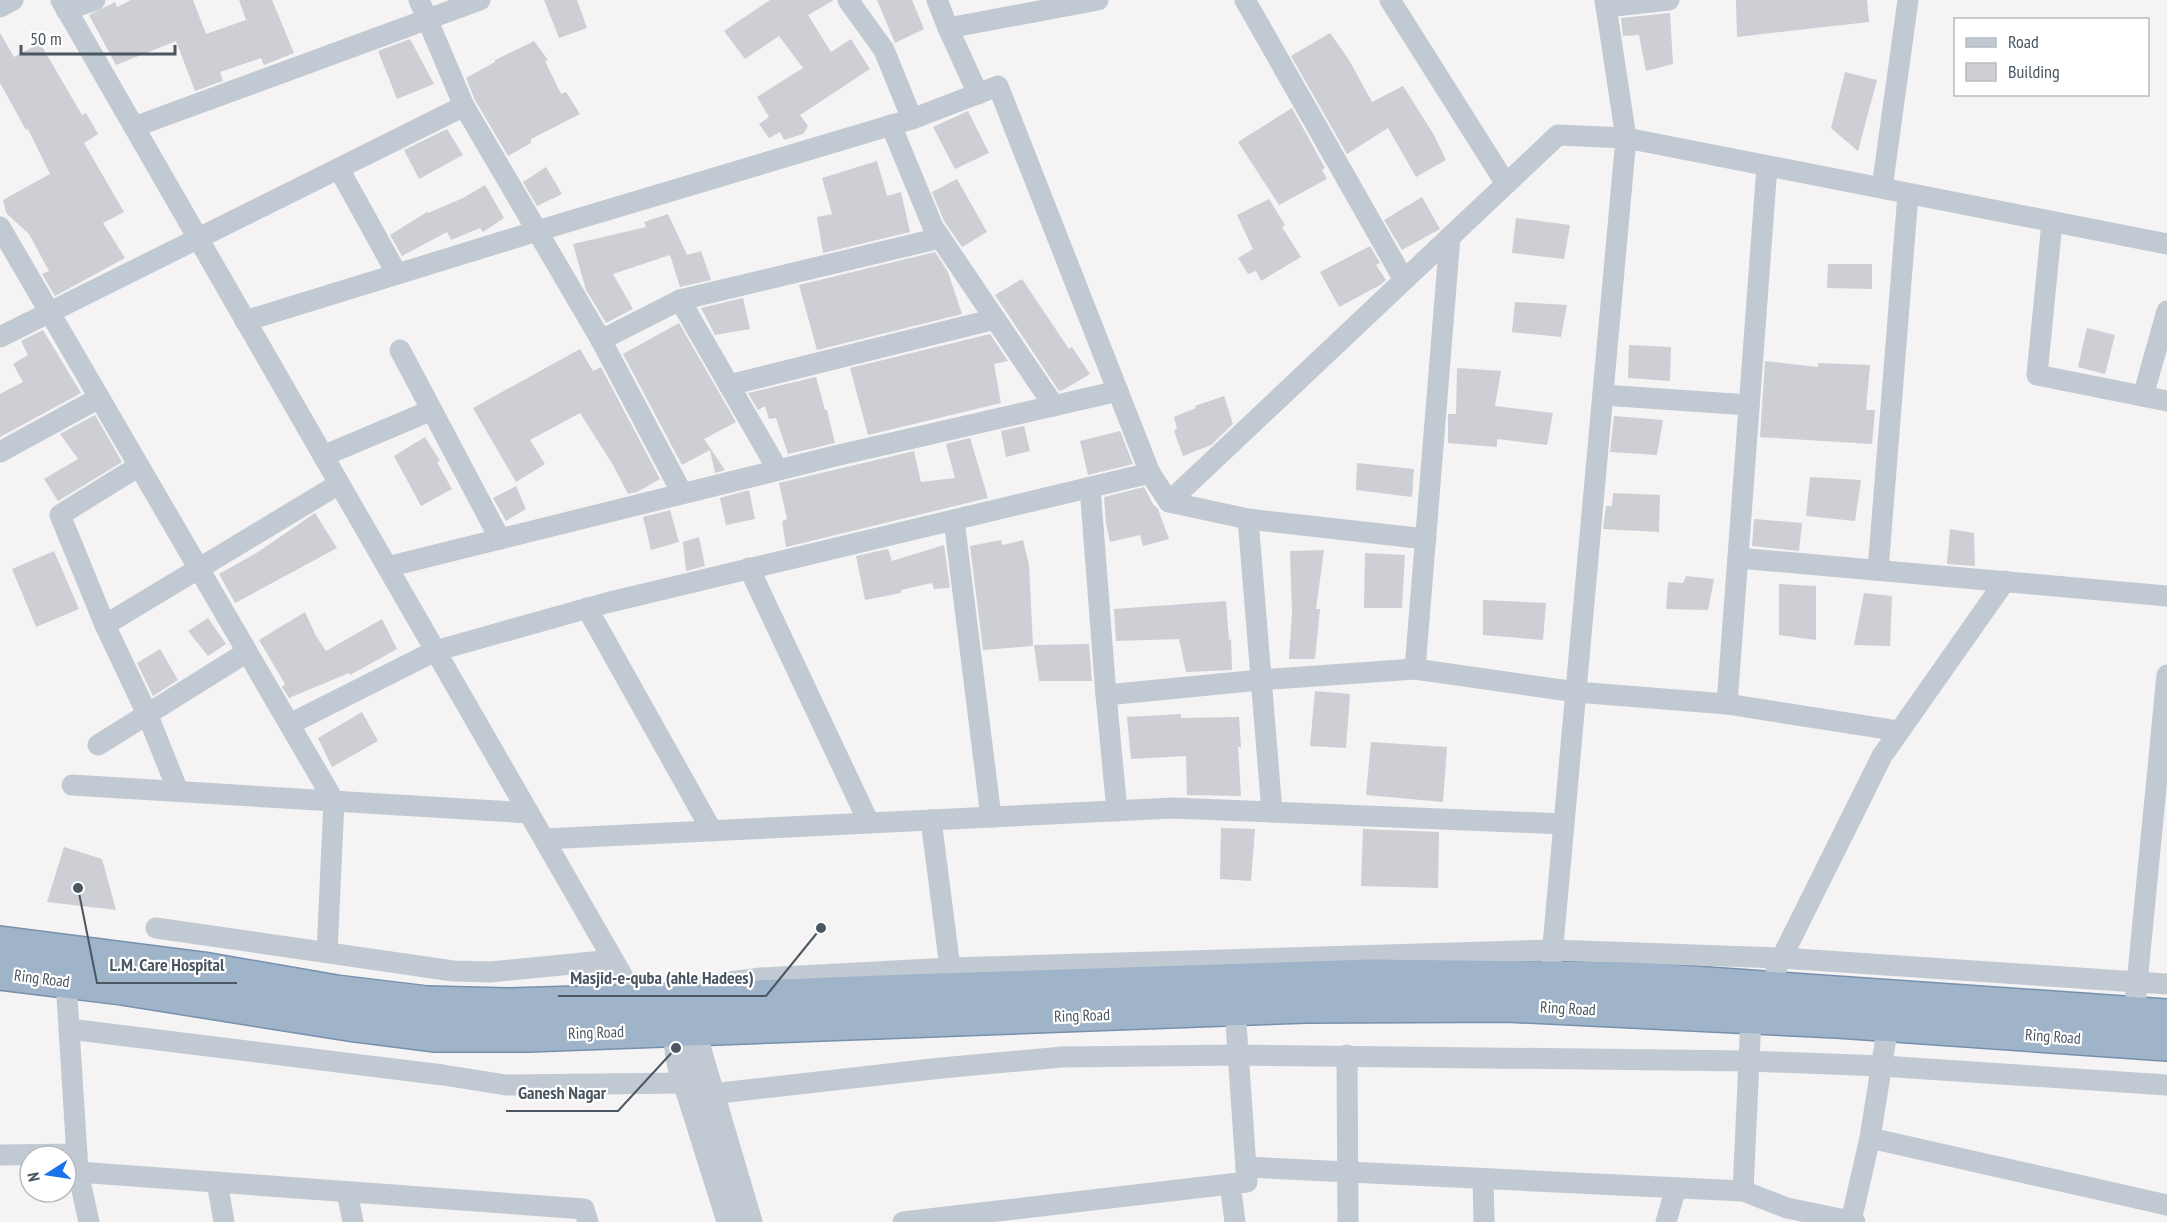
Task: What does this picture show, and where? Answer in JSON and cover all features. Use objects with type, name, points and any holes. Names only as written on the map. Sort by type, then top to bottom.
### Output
[{"type":"highway","name":"Ring Road","points":[[0,943],[203,969],[336,992],[427,1003],[508,1005],[637,1000],[679,1015],[1508,1005],[1888,1025],[2167,1044]]},
{"type":"highway","name":"Ring Road","points":[[0,973],[434,1035],[528,1035],[951,979],[1371,976],[1551,964],[1635,979],[2167,1016]]},
{"type":"street","points":[[0,7],[13,0]]},
{"type":"street","points":[[95,0],[64,5],[637,1000]]},
{"type":"street","points":[[419,0],[464,106],[600,340],[682,493]]},
{"type":"street","points":[[134,128],[480,0]]},
{"type":"street","points":[[848,0],[884,50],[912,119]]},
{"type":"street","points":[[937,0],[978,93]]},
{"type":"street","points":[[948,28],[1098,0]]},
{"type":"street","points":[[1245,0],[1404,280]]},
{"type":"street","points":[[1390,0],[1506,184]]},
{"type":"street","points":[[1669,0],[1605,3],[1626,138],[1551,964],[1782,958],[2167,984]]},
{"type":"street","points":[[1882,188],[1908,0]]},
{"type":"street","points":[[245,321],[912,119],[998,86],[1150,473],[1169,502],[1248,519],[1426,538]]},
{"type":"street","points":[[0,337],[199,240],[464,106]]},
{"type":"street","points":[[891,125],[933,227],[1054,406]]},
{"type":"street","points":[[1169,502],[1558,135],[1626,138],[2167,244]]},
{"type":"street","points":[[1727,704],[1767,166]]},
{"type":"street","points":[[339,169],[397,274]]},
{"type":"street","points":[[1878,570],[1908,194]]},
{"type":"street","points":[[2052,222],[2037,375],[2167,400]]},
{"type":"street","points":[[0,227],[334,801],[327,952]]},
{"type":"street","points":[[1415,669],[1450,237]]},
{"type":"street","points":[[600,340],[680,300],[940,238]]},
{"type":"street","points":[[680,300],[778,470]]},
{"type":"street","points":[[2143,396],[2167,311]]},
{"type":"street","points":[[729,386],[995,319]]},
{"type":"street","points":[[400,350],[500,538]]},
{"type":"street","points":[[387,567],[778,470],[1118,392]]},
{"type":"street","points":[[1603,395],[1749,405]]},
{"type":"street","points":[[0,452],[99,398]]},
{"type":"street","points":[[323,456],[432,410]]},
{"type":"street","points":[[139,466],[60,515],[105,625],[148,716],[178,791]]},
{"type":"street","points":[[290,724],[435,651],[587,608],[1150,473]]},
{"type":"street","points":[[105,625],[339,484]]},
{"type":"street","points":[[1090,487],[1117,811]]},
{"type":"street","points":[[1248,519],[1272,812]]},
{"type":"street","points":[[954,520],[991,817]]},
{"type":"street","points":[[1738,558],[2167,596]]},
{"type":"street","points":[[749,568],[869,823]]},
{"type":"street","points":[[1766,988],[1882,756],[2006,581]]},
{"type":"street","points":[[587,608],[712,831]]},
{"type":"street","points":[[98,745],[148,716],[247,652]]},
{"type":"street","points":[[1106,695],[1260,680],[1415,669],[1576,692],[1727,704],[1899,731]]},
{"type":"street","points":[[2134,1014],[2167,675]]},
{"type":"street","points":[[72,785],[529,813]]},
{"type":"street","points":[[544,839],[1173,808],[1564,824]]},
{"type":"street","points":[[931,820],[951,979]]},
{"type":"street","points":[[156,928],[453,971],[490,972],[613,960]]},
{"type":"street","points":[[66,981],[76,1144]]},
{"type":"street","points":[[903,1222],[1247,1182],[1234,1009]]},
{"type":"street","points":[[679,1015],[679,1062],[730,1222]]},
{"type":"street","points":[[679,1015],[698,1050],[749,1222]]},
{"type":"street","points":[[1743,1191],[1751,1017]]},
{"type":"street","points":[[1246,1167],[1743,1191],[1784,1215],[1853,1221],[1870,1138],[1888,1025]]},
{"type":"street","points":[[69,1029],[506,1085],[686,1083]]},
{"type":"street","points":[[711,1094],[1062,1057],[1238,1055],[1749,1061],[1882,1066],[2167,1085]]},
{"type":"street","points":[[1347,1055],[1348,1222]]},
{"type":"street","points":[[1870,1138],[2167,1205]]},
{"type":"street","points":[[0,1155],[18,1157]]},
{"type":"street","points":[[78,1163],[217,1182],[584,1209],[588,1222]]},
{"type":"street","points":[[78,1168],[89,1222]]},
{"type":"street","points":[[1483,1179],[1484,1222]]},
{"type":"street","points":[[217,1182],[224,1222]]},
{"type":"street","points":[[1230,1184],[1234,1222]]},
{"type":"street","points":[[1666,1222],[1676,1188]]},
{"type":"street","points":[[347,1192],[353,1222]]},
{"type":"building","points":[[131,0],[193,0],[206,34],[246,20],[239,0],[272,0],[294,53],[264,65],[261,58],[220,72],[223,81],[195,91],[176,41],[116,65],[89,15],[115,2],[117,7]]},
{"type":"building","points":[[544,0],[577,0],[587,28],[559,38]]},
{"type":"building","points":[[770,0],[834,0],[808,15],[831,52],[851,39],[870,69],[800,115],[808,126],[803,134],[784,140],[780,132],[769,138],[759,124],[769,117],[757,97],[803,68],[779,36],[745,59],[724,31]]},
{"type":"building","points":[[877,0],[912,0],[924,29],[895,43]]},
{"type":"building","points":[[1736,0],[1867,0],[1869,22],[1737,37]]},
{"type":"building","points":[[1670,13],[1673,64],[1646,71],[1639,35],[1623,36],[1621,18]]},
{"type":"building","points":[[0,33],[14,57],[40,43],[82,115],[86,113],[98,134],[84,143],[124,212],[103,223],[125,258],[55,296],[42,274],[49,271],[29,234],[6,213],[3,200],[50,174],[28,129],[26,130],[0,83]]},
{"type":"building","points":[[1330,33],[1349,60],[1372,102],[1403,86],[1434,135],[1446,160],[1416,177],[1388,128],[1347,154],[1291,56]]},
{"type":"building","points":[[410,39],[434,84],[397,99],[378,51]]},
{"type":"building","points":[[534,41],[548,60],[545,61],[561,94],[566,92],[580,114],[531,139],[531,143],[508,156],[475,100],[466,78],[495,60]]},
{"type":"building","points":[[1845,72],[1877,80],[1858,151],[1831,128]]},
{"type":"building","points":[[1292,108],[1325,168],[1322,170],[1327,179],[1279,205],[1238,142]]},
{"type":"building","points":[[968,111],[989,153],[955,169],[933,127]]},
{"type":"building","points":[[447,129],[463,155],[419,179],[404,150]]},
{"type":"building","points":[[877,161],[887,196],[901,192],[910,232],[823,253],[817,217],[832,214],[822,178]]},
{"type":"building","points":[[546,167],[562,194],[537,206],[523,182]]},
{"type":"building","points":[[957,179],[987,232],[962,247],[944,221],[932,192]]},
{"type":"building","points":[[485,185],[504,218],[483,232],[480,228],[451,240],[447,232],[402,256],[390,235],[427,212],[463,198]]},
{"type":"building","points":[[1422,197],[1440,229],[1402,250],[1384,220]]},
{"type":"building","points":[[1269,199],[1285,225],[1282,227],[1301,257],[1261,281],[1256,271],[1248,274],[1238,258],[1253,249],[1237,215]]},
{"type":"building","points":[[668,214],[687,255],[701,251],[711,280],[680,287],[670,255],[613,274],[633,309],[606,323],[586,290],[573,244],[646,227],[644,222]]},
{"type":"building","points":[[1516,218],[1570,225],[1564,259],[1512,253]]},
{"type":"building","points":[[1370,246],[1380,263],[1376,265],[1386,280],[1339,307],[1320,272]]},
{"type":"building","points":[[935,252],[948,272],[962,314],[817,350],[799,285]]},
{"type":"building","points":[[1828,264],[1872,264],[1872,289],[1827,288]]},
{"type":"building","points":[[1022,279],[1069,349],[1072,347],[1090,374],[1063,390],[1059,391],[995,295]]},
{"type":"building","points":[[743,298],[750,329],[715,335],[701,308]]},
{"type":"building","points":[[1515,302],[1567,305],[1561,337],[1512,332]]},
{"type":"building","points":[[679,323],[736,422],[704,439],[725,470],[715,473],[710,450],[682,465],[623,354]]},
{"type":"building","points":[[2087,328],[2115,335],[2105,374],[2078,367]]},
{"type":"building","points":[[43,330],[81,393],[0,437],[0,394],[23,382],[13,364],[28,355],[21,341]]},
{"type":"building","points":[[990,334],[1008,361],[994,364],[1001,403],[868,435],[850,368]]},
{"type":"building","points":[[1629,345],[1671,347],[1670,381],[1628,378]]},
{"type":"building","points":[[580,349],[593,371],[601,367],[660,479],[637,492],[628,494],[613,465],[580,413],[530,440],[545,464],[516,482],[473,408]]},
{"type":"building","points":[[1765,361],[1818,367],[1818,363],[1870,365],[1866,410],[1875,410],[1872,444],[1760,437]]},
{"type":"building","points":[[1457,368],[1501,371],[1495,406],[1553,413],[1547,445],[1497,439],[1497,447],[1448,443],[1448,414],[1456,414]]},
{"type":"building","points":[[816,377],[835,443],[788,454],[776,418],[769,419],[765,406],[758,410],[748,393]]},
{"type":"building","points":[[1224,396],[1233,424],[1211,445],[1183,456],[1174,431],[1177,428],[1174,417],[1196,408],[1195,406]]},
{"type":"building","points":[[95,415],[122,462],[58,501],[44,479],[78,459],[60,434]]},
{"type":"building","points":[[1614,416],[1663,420],[1657,455],[1610,452]]},
{"type":"building","points":[[1024,426],[1030,451],[1006,457],[1001,431]]},
{"type":"building","points":[[1120,431],[1133,464],[1088,475],[1080,441]]},
{"type":"building","points":[[425,437],[440,461],[437,462],[452,489],[421,506],[394,456]]},
{"type":"building","points":[[970,438],[988,498],[786,547],[782,521],[787,519],[779,483],[914,451],[921,482],[955,478],[946,444]]},
{"type":"building","points":[[1357,463],[1414,469],[1412,497],[1356,490]]},
{"type":"building","points":[[1810,477],[1861,480],[1855,521],[1806,516]]},
{"type":"building","points":[[516,486],[526,509],[506,521],[493,498]]},
{"type":"building","points":[[1144,487],[1158,509],[1169,539],[1143,546],[1140,535],[1110,542],[1104,497]]},
{"type":"building","points":[[749,490],[755,519],[726,525],[720,498]]},
{"type":"building","points":[[1613,493],[1660,495],[1659,532],[1603,529],[1606,506],[1612,506]]},
{"type":"building","points":[[670,510],[679,542],[651,550],[643,517]]},
{"type":"building","points":[[315,513],[337,548],[235,603],[219,574],[258,552]]},
{"type":"building","points":[[1754,519],[1802,523],[1799,551],[1752,546]]},
{"type":"building","points":[[1950,529],[1974,533],[1975,566],[1947,564]]},
{"type":"building","points":[[699,537],[705,566],[686,571],[683,542]]},
{"type":"building","points":[[1001,540],[1002,545],[1023,540],[1029,565],[1033,646],[983,650],[970,546]]},
{"type":"building","points":[[944,545],[950,588],[934,589],[932,583],[901,590],[901,593],[865,600],[856,556],[888,549],[892,561]]},
{"type":"building","points":[[1324,550],[1316,609],[1320,609],[1315,659],[1289,659],[1292,613],[1290,551]]},
{"type":"building","points":[[54,551],[79,609],[36,627],[12,569]]},
{"type":"building","points":[[1365,553],[1405,555],[1402,608],[1364,608]]},
{"type":"building","points":[[1686,576],[1714,579],[1708,610],[1666,609],[1668,582],[1683,583]]},
{"type":"building","points":[[1779,584],[1816,586],[1816,640],[1779,635]]},
{"type":"building","points":[[1864,593],[1892,596],[1890,646],[1854,645]]},
{"type":"building","points":[[1483,600],[1546,603],[1543,640],[1483,635]]},
{"type":"building","points":[[1226,601],[1232,670],[1186,672],[1179,639],[1116,641],[1114,609]]},
{"type":"building","points":[[305,612],[326,651],[382,619],[397,649],[350,675],[349,673],[289,698],[282,687],[285,684],[259,640]]},
{"type":"building","points":[[208,618],[226,644],[208,656],[188,631]]},
{"type":"building","points":[[1089,644],[1092,681],[1039,681],[1034,645]]},
{"type":"building","points":[[160,649],[178,680],[153,696],[137,663]]},
{"type":"building","points":[[1315,691],[1350,694],[1346,748],[1310,746]]},
{"type":"building","points":[[362,712],[378,741],[332,767],[318,738]]},
{"type":"building","points":[[1181,714],[1181,718],[1239,717],[1241,796],[1187,795],[1186,756],[1131,759],[1127,717]]},
{"type":"building","points":[[1371,742],[1447,747],[1443,802],[1366,795]]},
{"type":"building","points":[[1221,828],[1255,829],[1251,881],[1220,879]]},
{"type":"building","points":[[1363,829],[1439,832],[1438,888],[1361,886]]},
{"type":"building","points":[[64,847],[102,859],[116,910],[47,902]]},
{"type":"place","name":"L.M. Care Hospital","points":[[78,888]]},
{"type":"place","name":"Masjid-e-quba (ahle Hadees)","points":[[821,928]]},
{"type":"place","name":"Ganesh Nagar","points":[[676,1048]]}]
